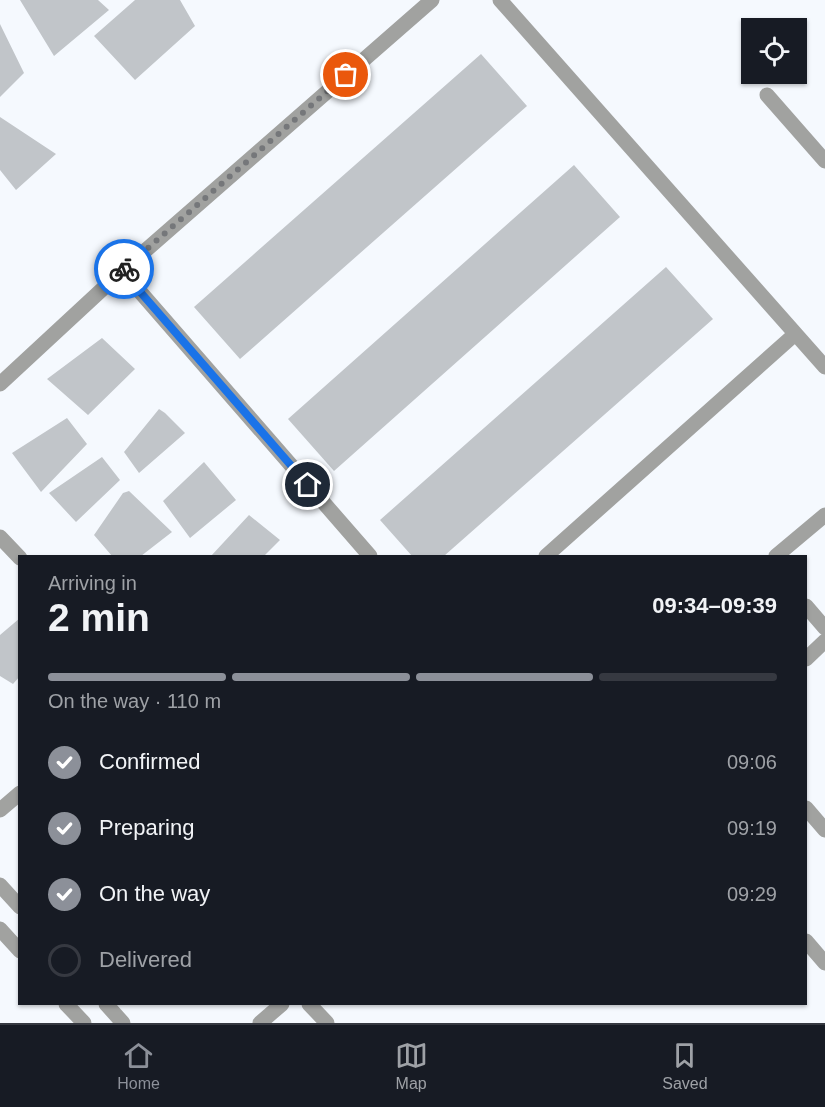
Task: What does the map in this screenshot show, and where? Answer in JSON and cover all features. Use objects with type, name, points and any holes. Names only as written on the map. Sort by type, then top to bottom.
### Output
[{"type":"street","points":[[0,384],[122,271],[432,0]]},
{"type":"street","points":[[500,0],[794,335],[825,367]]},
{"type":"street","points":[[767,96],[825,160]]},
{"type":"street","points":[[122,271],[369,555]]},
{"type":"street","points":[[547,555],[794,335]]},
{"type":"street","points":[[777,555],[825,515]]},
{"type":"street","points":[[0,537],[18,556]]},
{"type":"street","points":[[807,607],[825,628]]},
{"type":"street","points":[[807,658],[825,641]]},
{"type":"street","points":[[0,810],[18,795]]},
{"type":"street","points":[[807,809],[825,830]]},
{"type":"street","points":[[0,885],[18,905]]},
{"type":"street","points":[[0,929],[18,949]]},
{"type":"street","points":[[807,942],[825,963]]},
{"type":"street","points":[[67,1005],[84,1023]]},
{"type":"street","points":[[107,1005],[123,1023]]},
{"type":"street","points":[[260,1023],[281,1005]]},
{"type":"street","points":[[310,1005],[327,1023]]},
{"type":"building","points":[[20,0],[98,0],[109,10],[54,56]]},
{"type":"building","points":[[135,0],[180,0],[195,26],[135,80],[94,36]]},
{"type":"building","points":[[0,24],[24,73],[0,97]]},
{"type":"building","points":[[481,54],[527,106],[240,359],[194,307]]},
{"type":"building","points":[[0,117],[56,154],[16,190],[0,170]]},
{"type":"building","points":[[574,165],[620,217],[334,471],[288,419]]},
{"type":"building","points":[[666,267],[713,319],[445,555],[411,555],[380,520]]},
{"type":"building","points":[[102,338],[135,369],[88,415],[47,379]]},
{"type":"building","points":[[159,409],[185,433],[139,473],[124,452]]},
{"type":"building","points":[[67,418],[87,444],[41,492],[12,453]]},
{"type":"building","points":[[102,457],[120,480],[76,522],[49,493]]},
{"type":"building","points":[[204,462],[236,500],[190,538],[163,501]]},
{"type":"building","points":[[129,491],[172,532],[142,555],[111,555],[94,535],[123,493]]},
{"type":"building","points":[[249,515],[280,540],[265,555],[212,555]]},
{"type":"building","points":[[18,620],[18,678],[13,684],[0,676],[0,635]]},
{"type":"way so far","points":[[124,269],[346,75]]},
{"type":"route","points":[[124,269],[122,271],[308,485]]}]
